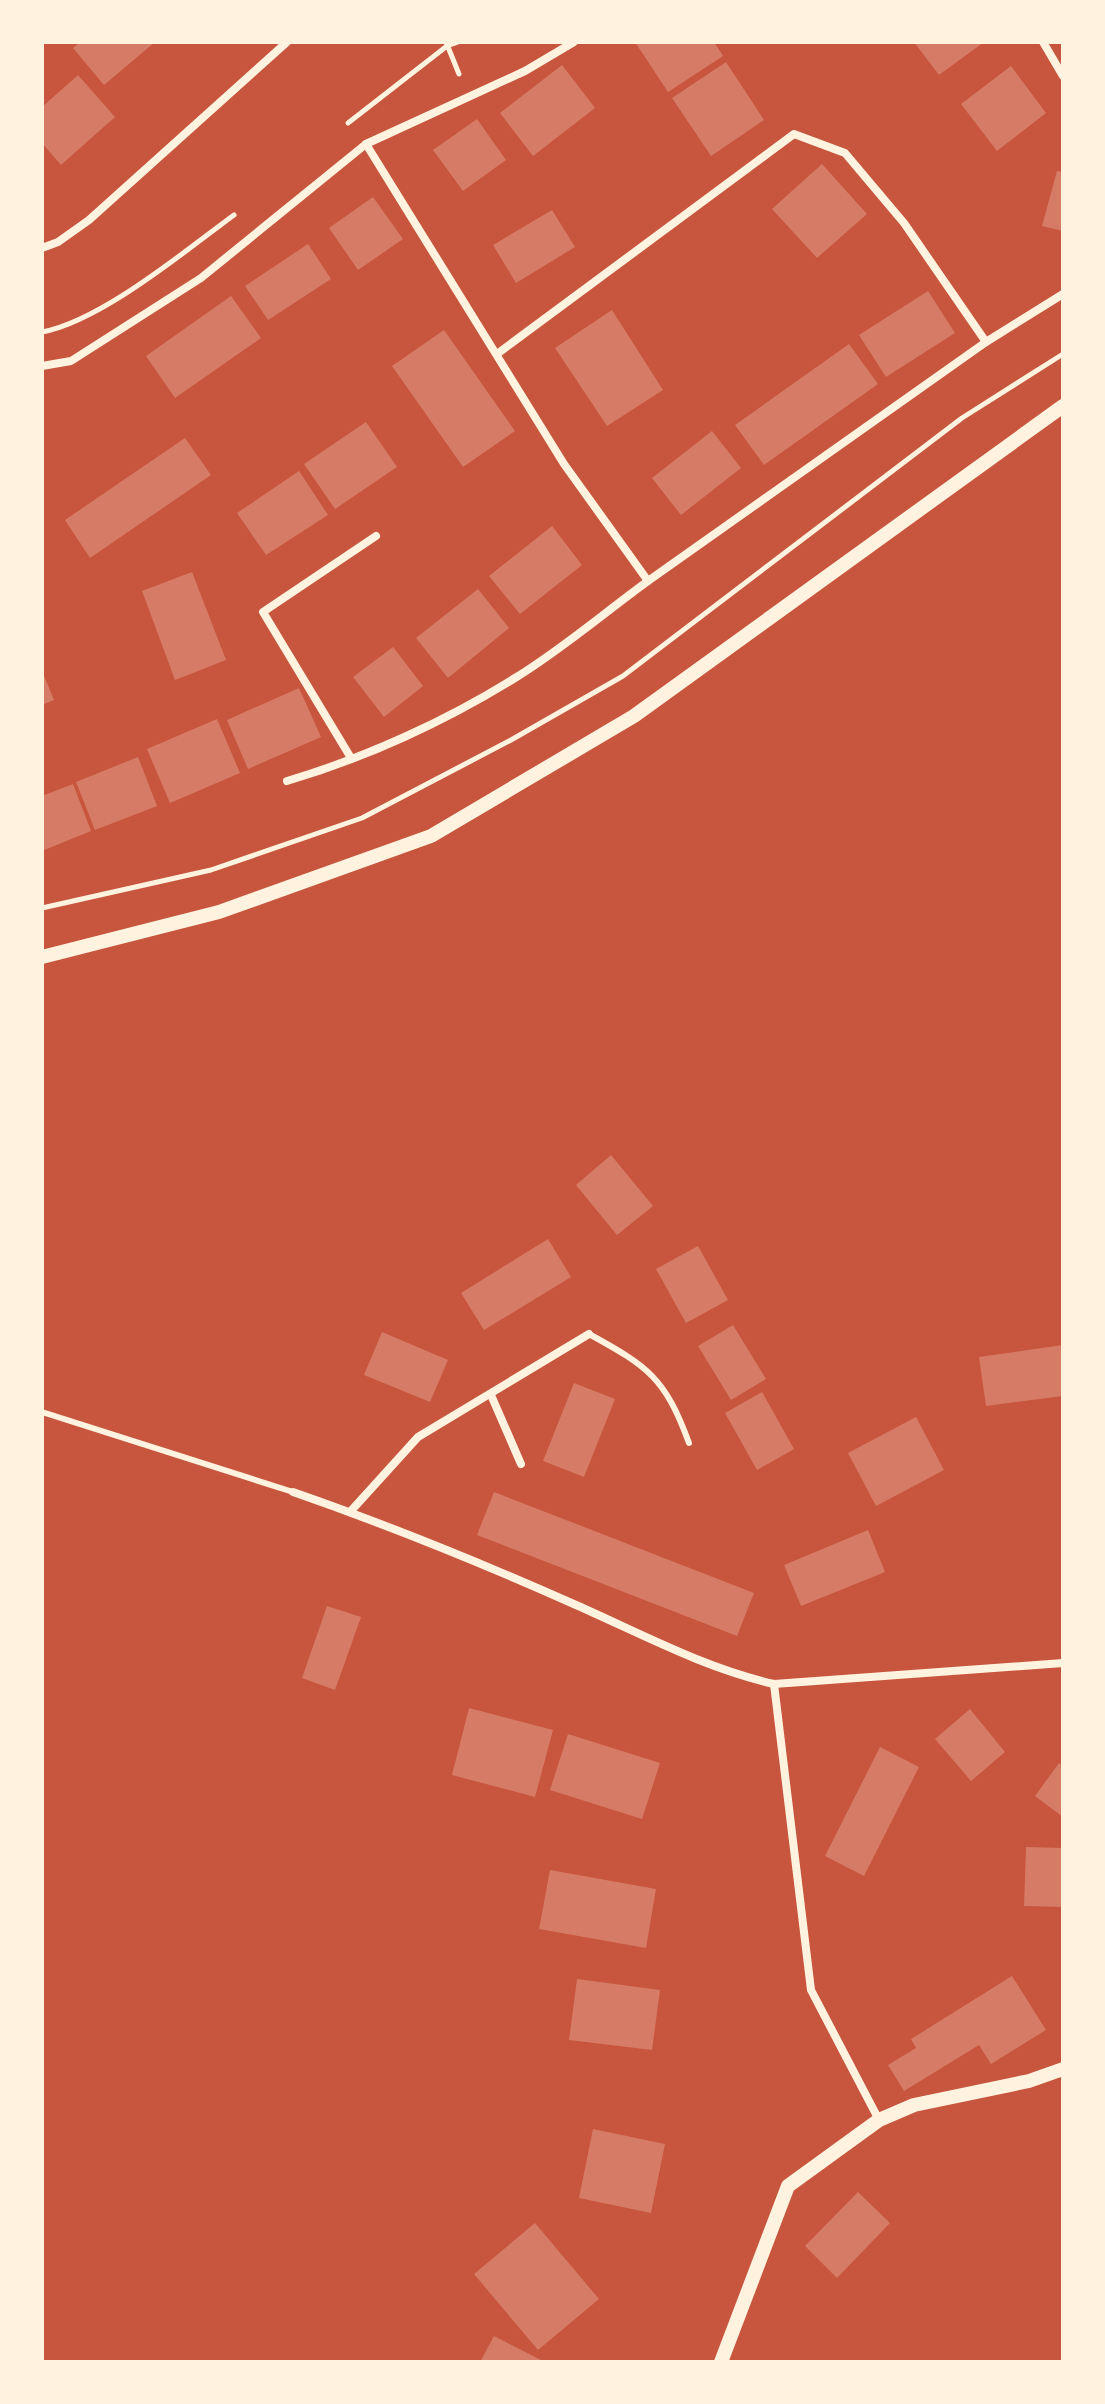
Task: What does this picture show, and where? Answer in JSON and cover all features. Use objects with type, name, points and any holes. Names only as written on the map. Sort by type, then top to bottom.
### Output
[{"type":"street","points":[[42,248],[58,242],[89,220],[287,42]]},
{"type":"street","points":[[42,366],[71,361],[201,278],[366,144],[468,97],[574,42]]},
{"type":"street","points":[[1043,42],[1063,76]]},
{"type":"street","points":[[1053,59],[1063,53]]},
{"type":"street","points":[[497,354],[794,134],[845,153],[904,223],[986,342]]},
{"type":"street","points":[[366,144],[564,464],[648,581]]},
{"type":"street","points":[[287,781],[351,758],[428,724],[516,678],[986,342],[1063,294]]},
{"type":"street","points":[[42,957],[219,912],[431,836],[634,716],[1063,406]]},
{"type":"street","points":[[351,758],[263,612],[376,536]]},
{"type":"street","points":[[350,1512],[418,1437],[589,1334]]},
{"type":"street","points":[[491,1395],[521,1464]]},
{"type":"street","points":[[293,1492],[574,1603],[728,1674],[774,1684],[1063,1663]]},
{"type":"street","points":[[774,1684],[811,1990],[879,2120]]},
{"type":"street","points":[[721,2362],[788,2186],[879,2120],[914,2105],[1029,2081],[1063,2069]]},
{"type":"lane","points":[[589,1334],[640,1364],[658,1379],[674,1403],[689,1443]]},
{"type":"lane","points":[[42,1412],[293,1492]]},
{"type":"path","points":[[341,129],[446,44],[458,42]]},
{"type":"path","points":[[446,44],[468,97]]},
{"type":"path","points":[[42,332],[59,329],[109,303],[245,206]]},
{"type":"building","points":[[80,42],[155,42],[104,85],[73,48]]},
{"type":"building","points":[[635,42],[714,42],[723,56],[668,92]]},
{"type":"building","points":[[914,42],[984,42],[939,75]]},
{"type":"building","points":[[726,62],[764,120],[711,156],[672,98]]},
{"type":"building","points":[[562,65],[595,108],[533,156],[500,113]]},
{"type":"building","points":[[1011,66],[1046,113],[997,151],[961,104]]},
{"type":"building","points":[[78,75],[115,117],[61,165],[42,143],[42,107]]},
{"type":"building","points":[[477,119],[506,160],[463,191],[433,150]]},
{"type":"building","points":[[822,164],[867,214],[817,258],[772,209]]},
{"type":"building","points":[[1057,171],[1063,172],[1063,231],[1042,226]]},
{"type":"building","points":[[373,197],[403,239],[358,270],[329,228]]},
{"type":"building","points":[[552,210],[575,247],[516,283],[493,245]]},
{"type":"building","points":[[308,244],[331,279],[268,320],[245,286]]},
{"type":"building","points":[[928,291],[955,333],[886,377],[859,335]]},
{"type":"building","points":[[231,296],[261,338],[175,398],[146,356]]},
{"type":"building","points":[[612,310],[663,390],[607,426],[555,348]]},
{"type":"building","points":[[444,330],[515,431],[463,467],[392,366]]},
{"type":"building","points":[[849,344],[878,384],[764,465],[735,425]]},
{"type":"building","points":[[366,422],[397,467],[335,509],[304,464]]},
{"type":"building","points":[[712,431],[741,468],[681,515],[652,478]]},
{"type":"building","points":[[185,438],[211,475],[90,558],[65,520]]},
{"type":"building","points":[[299,471],[328,515],[266,555],[237,513]]},
{"type":"building","points":[[552,526],[582,565],[520,614],[489,576]]},
{"type":"building","points":[[192,572],[226,660],[175,680],[142,591]]},
{"type":"building","points":[[478,589],[509,628],[448,678],[416,638]]},
{"type":"building","points":[[393,647],[423,686],[384,717],[353,677]]},
{"type":"building","points":[[42,671],[54,700],[42,705]]},
{"type":"building","points":[[299,688],[321,737],[248,769],[227,720]]},
{"type":"building","points":[[217,719],[240,773],[170,803],[147,749]]},
{"type":"building","points":[[138,757],[157,806],[95,830],[76,782]]},
{"type":"building","points":[[73,784],[91,831],[42,851],[42,796]]},
{"type":"building","points":[[611,1155],[653,1206],[617,1235],[576,1185]]},
{"type":"building","points":[[548,1239],[571,1277],[484,1330],[461,1293]]},
{"type":"building","points":[[698,1246],[728,1300],[686,1323],[656,1269]]},
{"type":"building","points":[[733,1325],[766,1379],[731,1400],[698,1346]]},
{"type":"building","points":[[382,1332],[448,1360],[430,1402],[364,1375]]},
{"type":"building","points":[[1063,1345],[1063,1396],[986,1406],[979,1357]]},
{"type":"building","points":[[574,1383],[615,1399],[584,1477],[543,1461]]},
{"type":"building","points":[[762,1392],[794,1449],[757,1470],[725,1413]]},
{"type":"building","points":[[916,1417],[944,1470],[876,1506],[848,1453]]},
{"type":"building","points":[[494,1492],[754,1593],[737,1636],[477,1535]]},
{"type":"building","points":[[868,1530],[885,1572],[801,1606],[784,1565]]},
{"type":"building","points":[[327,1606],[361,1617],[335,1690],[302,1678]]},
{"type":"building","points":[[469,1708],[553,1730],[535,1797],[452,1775]]},
{"type":"building","points":[[970,1709],[1005,1752],[971,1781],[935,1739]]},
{"type":"building","points":[[568,1734],[660,1763],[642,1819],[550,1790]]},
{"type":"building","points":[[880,1747],[919,1767],[864,1876],[825,1856]]},
{"type":"building","points":[[1059,1763],[1063,1766],[1063,1817],[1035,1796]]},
{"type":"building","points":[[1026,1847],[1063,1848],[1063,1907],[1024,1906]]},
{"type":"building","points":[[550,1870],[656,1889],[646,1948],[539,1929]]},
{"type":"building","points":[[1012,1976],[1046,2030],[991,2064],[979,2045],[904,2091],[888,2065],[916,2048],[911,2039]]},
{"type":"building","points":[[577,1979],[660,1990],[652,2050],[569,2040]]},
{"type":"building","points":[[593,2129],[665,2144],[651,2213],[579,2198]]},
{"type":"building","points":[[858,2192],[890,2223],[837,2278],[805,2246]]},
{"type":"building","points":[[535,2223],[599,2299],[538,2350],[474,2274]]},
{"type":"building","points":[[494,2336],[545,2362],[480,2362]]}]
